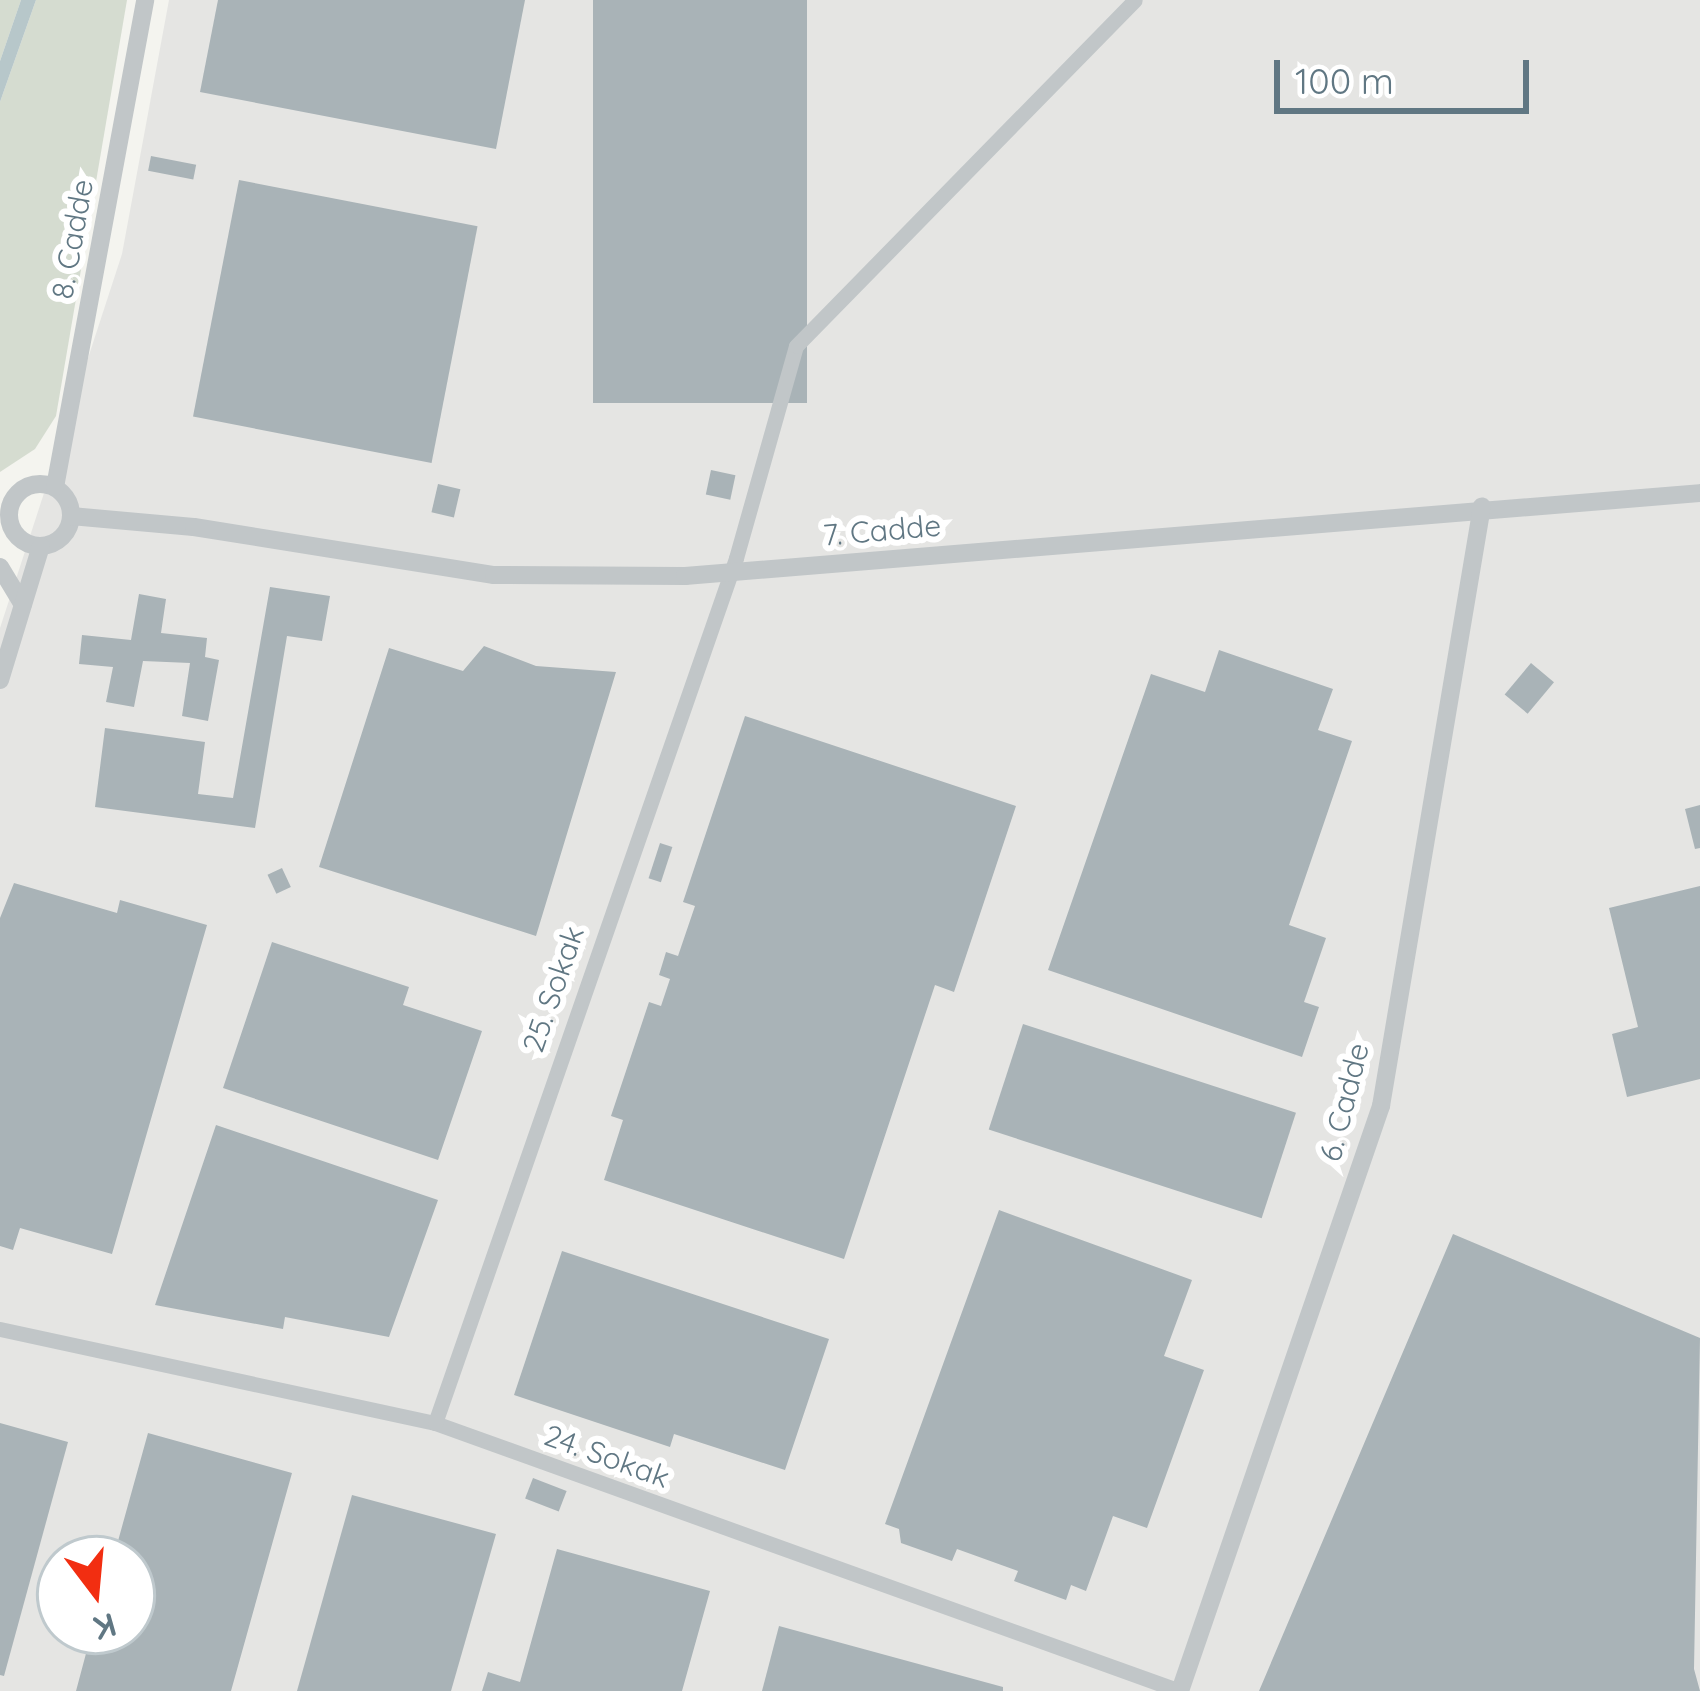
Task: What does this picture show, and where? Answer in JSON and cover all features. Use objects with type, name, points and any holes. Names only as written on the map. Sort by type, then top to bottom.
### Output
[{"type":"street","name":"8. Cadde","points":[[56,487],[145,0]]},
{"type":"street","name":"25. Sokak","points":[[435,1423],[728,574],[796,346],[1135,0]]},
{"type":"street","points":[[0,680],[41,546],[65,535],[71,516],[56,487],[32,484],[5,506],[6,528],[41,546]]},
{"type":"street","name":"7. Cadde","points":[[71,516],[194,527],[494,575],[728,574],[1483,506],[1700,493]]},
{"type":"street","name":"6. Cadde","points":[[1180,1691],[1381,1106],[1483,506]]},
{"type":"street","points":[[0,567],[23,605]]},
{"type":"street","name":"24. Sokak","points":[[0,1329],[435,1423],[1180,1691]]},
{"type":"shaded area","points":[[0,0],[21,0],[0,61]]},
{"type":"shaded area","points":[[21,0],[36,0],[0,102],[0,61]]},
{"type":"shaded area","points":[[36,0],[127,0],[56,416],[35,449],[0,472],[0,102]]},
{"type":"shaded area","points":[[169,0],[1700,0],[1700,1691],[0,1691],[0,628],[122,254]]},
{"type":"building","points":[[218,0],[525,0],[496,149],[200,92]]},
{"type":"building","points":[[593,0],[807,0],[807,403],[593,403]]},
{"type":"building","points":[[151,156],[196,165],[193,180],[148,171]]},
{"type":"building","points":[[239,180],[478,226],[432,463],[193,417]]},
{"type":"building","points":[[711,470],[735,475],[730,500],[706,494]]},
{"type":"building","points":[[438,484],[460,489],[454,517],[431,512]]},
{"type":"building","points":[[270,587],[330,596],[322,641],[287,636],[255,828],[95,807],[105,728],[205,742],[198,794],[233,798]]},
{"type":"building","points":[[139,594],[166,599],[161,633],[207,638],[205,657],[219,660],[208,721],[182,716],[190,663],[143,661],[134,707],[106,702],[113,667],[79,664],[82,635],[131,640]]},
{"type":"building","points":[[484,646],[536,666],[616,672],[536,936],[319,867],[389,648],[463,671]]},
{"type":"building","points":[[1219,650],[1333,689],[1318,730],[1352,741],[1289,925],[1326,938],[1304,1002],[1319,1007],[1302,1057],[1048,970],[1151,674],[1205,692]]},
{"type":"building","points":[[1531,663],[1554,682],[1528,714],[1505,694]]},
{"type":"building","points":[[745,716],[1016,806],[954,992],[935,985],[844,1259],[604,1180],[623,1120],[611,1116],[649,1002],[661,1006],[670,979],[659,975],[666,952],[678,956],[695,906],[683,902]]},
{"type":"building","points":[[1700,805],[1700,848],[1695,849],[1685,809]]},
{"type":"building","points":[[660,843],[672,847],[661,882],[649,878]]},
{"type":"building","points":[[282,868],[291,887],[276,894],[267,875]]},
{"type":"building","points":[[14,883],[117,913],[120,900],[207,925],[112,1254],[20,1228],[13,1250],[0,1246],[0,918]]},
{"type":"building","points":[[1700,886],[1700,1079],[1627,1097],[1612,1034],[1638,1027],[1609,908]]},
{"type":"building","points":[[272,942],[409,987],[403,1005],[482,1031],[438,1160],[223,1088]]},
{"type":"building","points":[[1023,1024],[1296,1113],[1262,1218],[989,1130]]},
{"type":"building","points":[[216,1125],[438,1200],[389,1337],[285,1317],[283,1329],[155,1305]]},
{"type":"building","points":[[999,1210],[1192,1280],[1164,1356],[1204,1370],[1147,1528],[1113,1516],[1086,1591],[1071,1585],[1066,1600],[1014,1581],[1018,1571],[957,1549],[952,1561],[901,1543],[899,1529],[885,1524]]},
{"type":"building","points":[[1453,1234],[1700,1338],[1694,1669],[1700,1691],[1259,1691]]},
{"type":"building","points":[[562,1251],[829,1339],[785,1470],[674,1434],[670,1447],[514,1395]]},
{"type":"building","points":[[0,1423],[68,1442],[43,1535],[36,1535],[36,1559],[4,1676],[0,1675]]},
{"type":"building","points":[[148,1433],[292,1473],[231,1691],[76,1691],[86,1655],[156,1655],[156,1535],[120,1535]]},
{"type":"building","points":[[533,1478],[567,1491],[559,1511],[525,1499]]},
{"type":"building","points":[[352,1495],[496,1534],[451,1691],[297,1691]]},
{"type":"building","points":[[557,1549],[710,1591],[682,1691],[482,1691],[488,1672],[520,1682]]},
{"type":"building","points":[[779,1626],[1003,1687],[1003,1691],[762,1691]]}]
